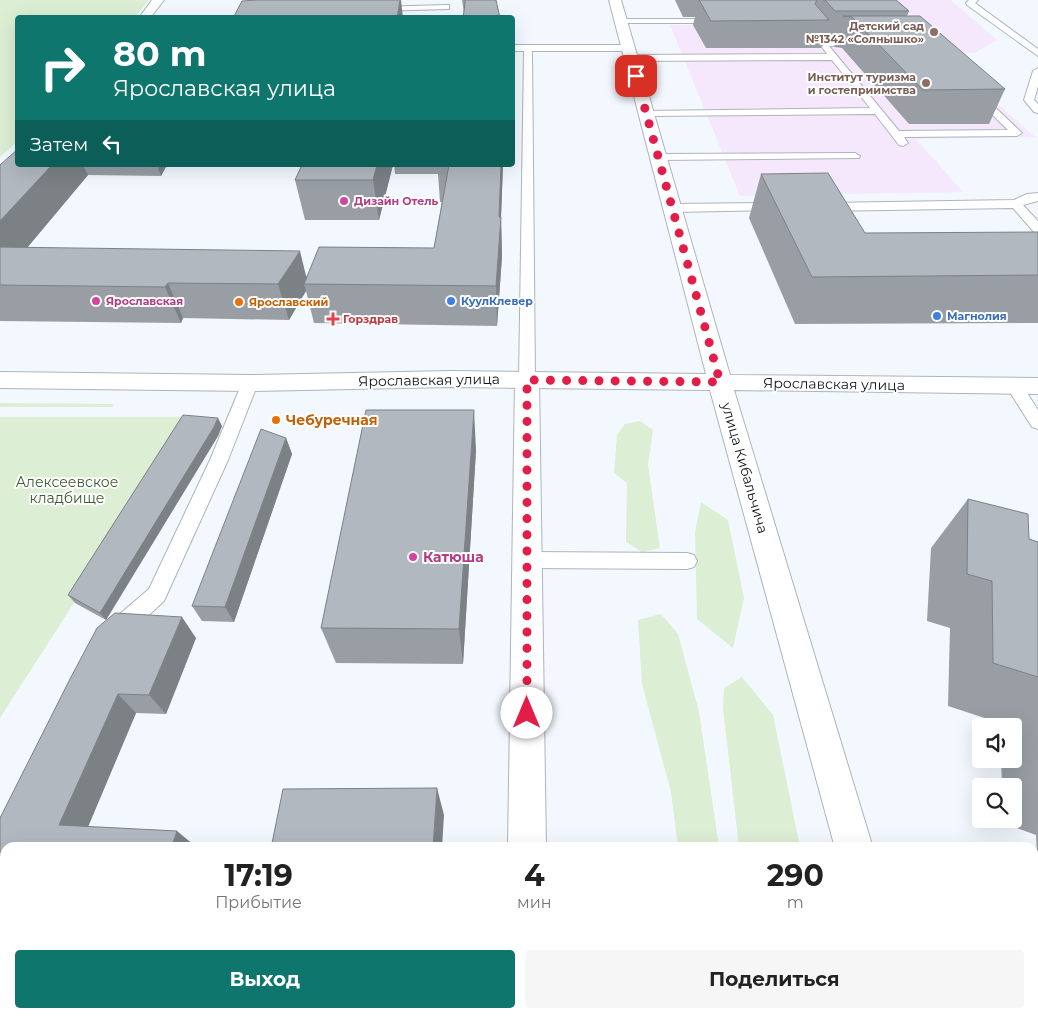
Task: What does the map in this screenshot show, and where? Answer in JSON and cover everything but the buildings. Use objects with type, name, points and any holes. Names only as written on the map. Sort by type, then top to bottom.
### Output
[{"type":"street","points":[[146,15],[158,0]]},
{"type":"street","name":"улица Кибальчича","points":[[615,0],[720,382],[852,842]]},
{"type":"street","name":"Ярославская улица","points":[[0,380],[250,383],[452,379],[1038,386]]},
{"type":"street","points":[[527,380],[527,842]]},
{"type":"lane","points":[[974,0],[970,3],[1038,54]]},
{"type":"lane","points":[[368,9],[446,4]]},
{"type":"lane","points":[[621,21],[730,21]]},
{"type":"lane","points":[[871,43],[821,40],[905,145]]},
{"type":"lane","points":[[515,48],[630,53],[834,57]]},
{"type":"lane","points":[[527,380],[525,114],[528,48]]},
{"type":"lane","points":[[1038,71],[1029,100],[1038,110]]},
{"type":"lane","points":[[896,134],[1017,132],[968,88]]},
{"type":"lane","points":[[647,113],[878,111]]},
{"type":"lane","points":[[658,156],[856,156]]},
{"type":"lane","points":[[808,207],[1016,204],[1031,197],[1038,197]]},
{"type":"lane","points":[[1016,204],[1038,229]]},
{"type":"lane","points":[[672,208],[790,207]]},
{"type":"lane","points":[[827,207],[836,222]]},
{"type":"lane","points":[[101,650],[106,641],[157,595],[219,460],[250,383]]},
{"type":"lane","points":[[1014,386],[1038,423]]},
{"type":"lane","points":[[526,560],[687,561]]},
{"type":"shaded area","points":[[748,0],[951,0],[997,40],[975,53],[942,54],[1035,137],[916,139],[963,192],[740,196],[670,25],[766,25]]},
{"type":"green space","points":[[0,0],[149,0],[137,15],[15,15],[15,144],[0,157]]},
{"type":"green space","points":[[0,403],[114,404],[112,407],[0,407]]},
{"type":"green space","name":"Алексеевское кладбище","points":[[0,417],[211,417],[178,441],[0,718]]},
{"type":"green space","points":[[640,421],[653,430],[648,465],[660,548],[642,552],[626,542],[627,483],[614,473],[617,435],[625,424]]},
{"type":"green space","points":[[701,502],[728,520],[744,598],[733,648],[697,619],[695,532]]},
{"type":"green space","points":[[661,614],[678,634],[699,712],[718,842],[677,842],[671,792],[642,684],[638,620]]},
{"type":"green space","points":[[742,677],[773,715],[799,842],[738,842],[723,708],[724,688]]},
{"type":"place","name":"Детский сад №1342 «Солнышко»","points":[[934,32]]},
{"type":"place","name":"Институт туризма и гостеприимства","points":[[926,83]]},
{"type":"place","name":"Дизайн Отель","points":[[344,201]]},
{"type":"place","name":"Ярославская","points":[[96,301]]},
{"type":"place","name":"КуулКлевер","points":[[451,301]]},
{"type":"place","name":"Ярославский","points":[[239,302]]},
{"type":"place","name":"Магнолия","points":[[937,316]]},
{"type":"place","name":"Горздрав","points":[[333,319]]},
{"type":"place","name":"Чебуречная","points":[[276,420]]},
{"type":"place","name":"Катюша","points":[[413,557]]},
{"type":"route","points":[[527,713],[527,380],[720,382],[636,76]]}]
